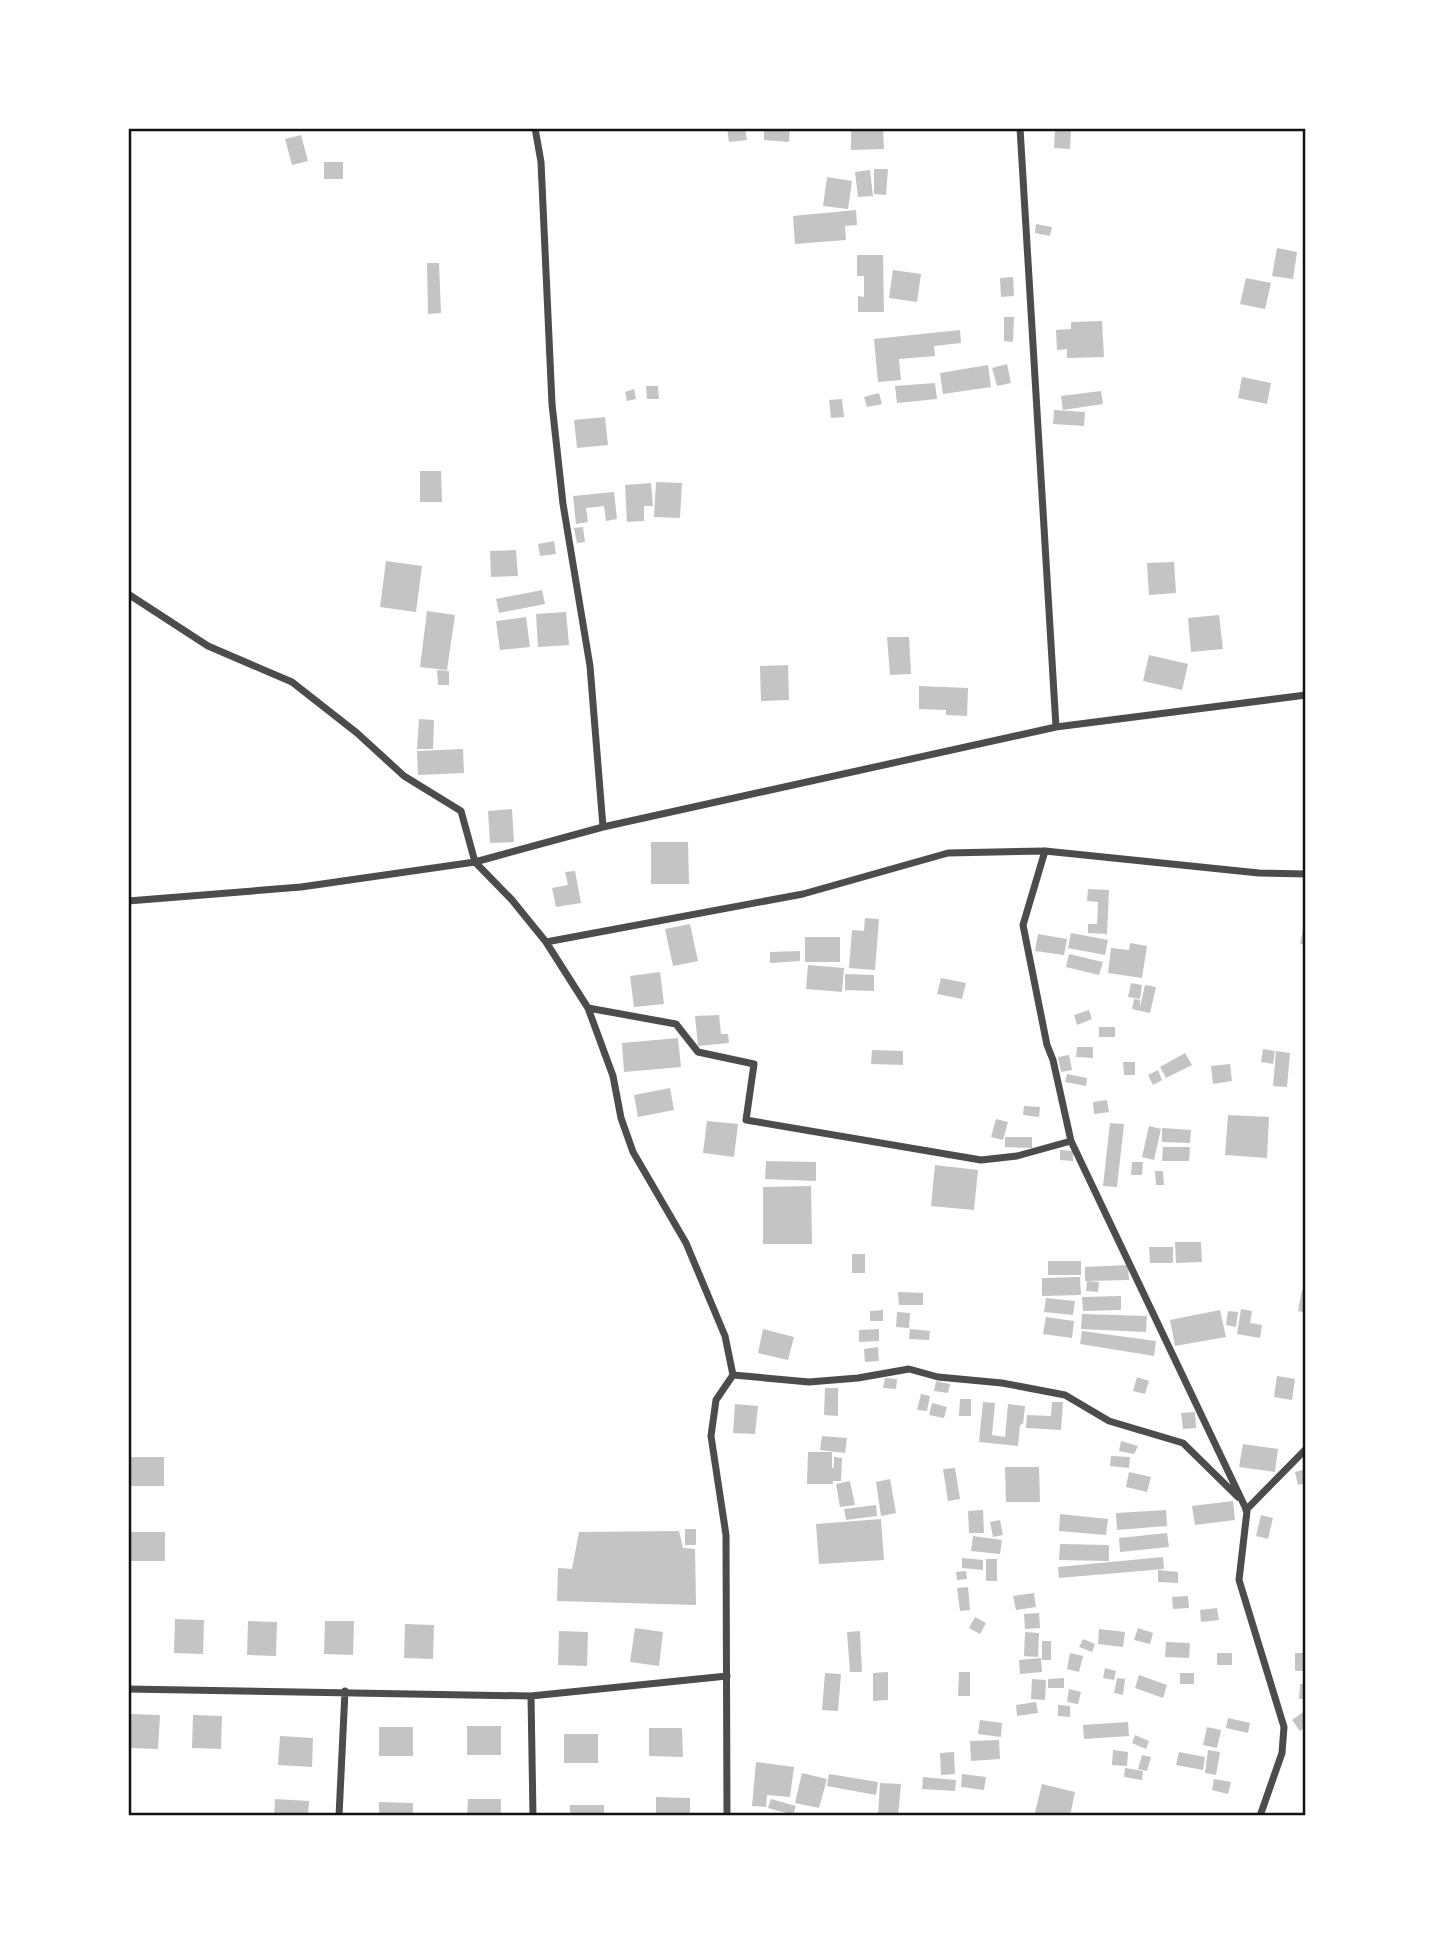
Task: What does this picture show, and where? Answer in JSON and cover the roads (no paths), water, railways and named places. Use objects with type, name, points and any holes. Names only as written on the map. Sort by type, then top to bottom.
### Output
[{"type":"street","points":[[535,128],[541,162],[552,404],[570,554],[590,666],[603,827]]},
{"type":"street","points":[[1020,128],[1056,727]]},
{"type":"street","points":[[128,594],[208,646],[292,681],[357,733],[404,776],[461,811],[475,862],[512,900],[546,942],[588,1008],[613,1076],[621,1118],[633,1152],[686,1243],[725,1336],[733,1375],[716,1400],[711,1436],[726,1535],[727,1816]]},
{"type":"street","points":[[128,901],[301,887],[475,862],[603,827],[1056,727],[1306,695]]},
{"type":"street","points":[[546,942],[803,894],[948,853],[1045,851],[1259,873],[1306,874]]},
{"type":"street","points":[[1045,851],[1023,925],[1046,1045],[1053,1060],[1071,1141],[1247,1511],[1239,1580],[1284,1727],[1282,1753],[1261,1816]]},
{"type":"street","points":[[588,1008],[676,1024],[698,1052],[754,1065],[746,1120],[981,1160],[1017,1156],[1071,1141]]},
{"type":"street","points":[[733,1375],[809,1382],[858,1378],[909,1369],[938,1377],[1002,1383],[1065,1395],[1109,1421],[1183,1443],[1239,1499],[1247,1511]]},
{"type":"street","points":[[1247,1511],[1306,1449]]},
{"type":"street","points":[[128,1689],[531,1696],[727,1676]]},
{"type":"street","points":[[339,1816],[345,1691]]},
{"type":"street","points":[[531,1696],[533,1816]]}]
